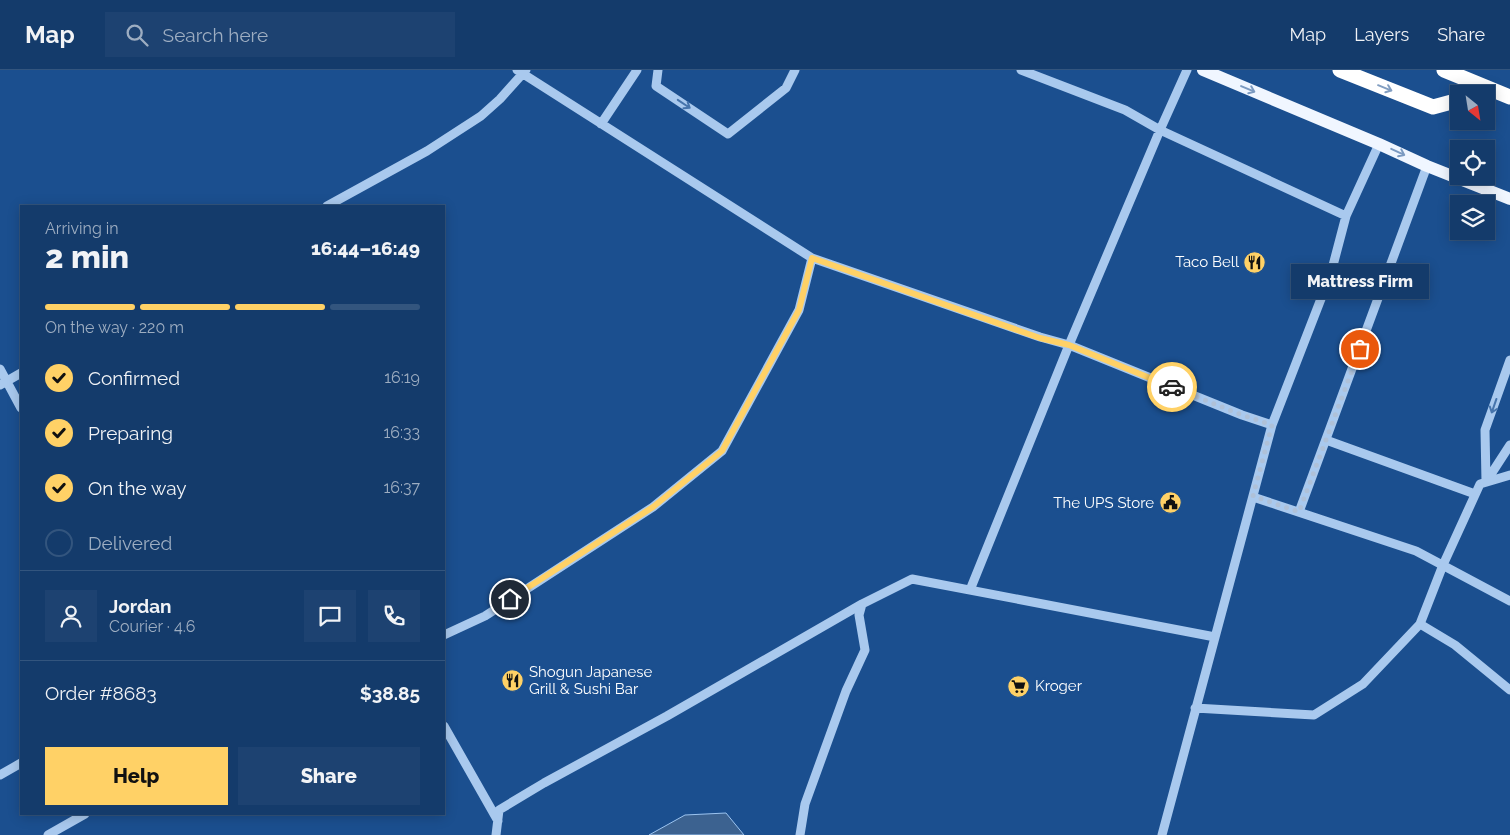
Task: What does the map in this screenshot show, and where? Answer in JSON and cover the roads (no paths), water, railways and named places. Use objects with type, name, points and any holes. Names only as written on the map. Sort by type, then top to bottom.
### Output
[{"type":"highway","points":[[1340,70],[1433,107],[1450,102]]},
{"type":"highway","points":[[1444,70],[1473,85]]},
{"type":"highway","points":[[1495,94],[1510,97]]},
{"type":"main road","points":[[1203,70],[1427,166],[1510,199]]},
{"type":"lane","points":[[601,124],[638,70]]},
{"type":"lane","points":[[658,70],[656,86],[728,134],[786,88],[795,70]]},
{"type":"lane","points":[[1021,70],[1124,110],[1160,130],[1346,216]]},
{"type":"lane","points":[[970,590],[1069,345],[1187,70]]},
{"type":"lane","points":[[329,205],[427,151],[481,116],[500,99],[522,71],[601,124],[812,258],[1040,338],[1069,345],[1242,415],[1272,425]]},
{"type":"lane","points":[[1162,835],[1272,425],[1330,273],[1346,216],[1379,144]]},
{"type":"lane","points":[[1299,512],[1427,166]]},
{"type":"lane","points":[[445,635],[485,616],[653,507],[722,451],[799,310],[812,258]]},
{"type":"lane","points":[[1486,482],[1485,430],[1510,360]]},
{"type":"lane","points":[[0,370],[3,383],[20,407]]},
{"type":"lane","points":[[3,383],[20,374]]},
{"type":"lane","points":[[1326,440],[1475,494]]},
{"type":"lane","points":[[1486,482],[1510,445]]},
{"type":"lane","points":[[1196,708],[1314,715],[1363,684],[1420,624],[1443,565],[1480,484],[1510,475]]},
{"type":"lane","points":[[1253,496],[1416,551],[1510,601]]},
{"type":"lane","points":[[496,835],[499,810],[862,604],[912,579],[1215,637]]},
{"type":"lane","points":[[800,835],[805,804],[846,691],[865,650],[859,615],[862,604]]},
{"type":"lane","points":[[1420,624],[1455,645],[1510,690]]},
{"type":"lane","points":[[445,728],[498,822]]},
{"type":"lane","points":[[0,775],[20,764]]},
{"type":"lane","points":[[48,835],[83,815]]},
{"type":"water","points":[[726,813],[744,835],[649,835],[685,815]]},
{"type":"place","name":"Taco Bell","points":[[1255,262]]},
{"type":"place","name":"Mattress Firm","points":[[1360,349]]},
{"type":"place","name":"The UPS Store","points":[[1170,503]]},
{"type":"place","name":"Shogun Japanese Grill & Sushi Bar","points":[[513,681]]},
{"type":"place","name":"Kroger","points":[[1019,686]]}]
